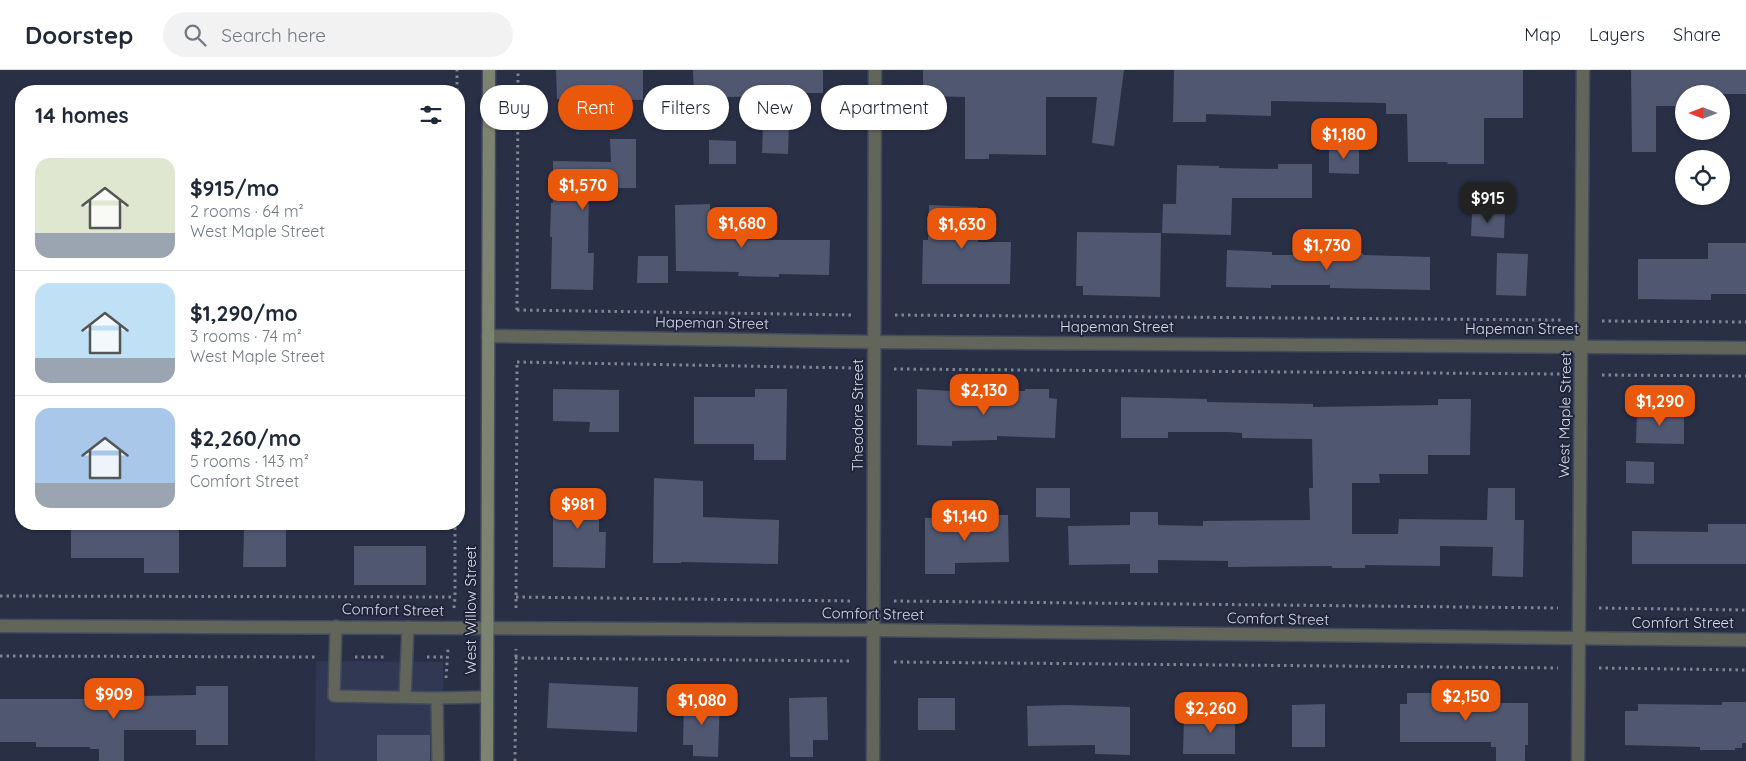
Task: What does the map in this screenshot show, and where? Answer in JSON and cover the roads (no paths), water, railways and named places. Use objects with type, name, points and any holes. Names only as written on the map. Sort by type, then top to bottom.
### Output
[{"type":"street","name":"West Willow Street","points":[[487,761],[489,70]]},
{"type":"street","name":"Theodore Street","points":[[872,761],[875,70]]},
{"type":"street","name":"West Maple Street","points":[[1578,761],[1583,70]]},
{"type":"street","name":"Hapeman Street","points":[[488,336],[874,342],[1746,348]]},
{"type":"street","name":"Comfort Street","points":[[0,626],[336,626],[872,630],[1746,640]]},
{"type":"lane","points":[[336,626],[334,696],[405,698],[488,697]]},
{"type":"lane","points":[[405,698],[408,627]]},
{"type":"lane","points":[[437,698],[438,761]]}]
